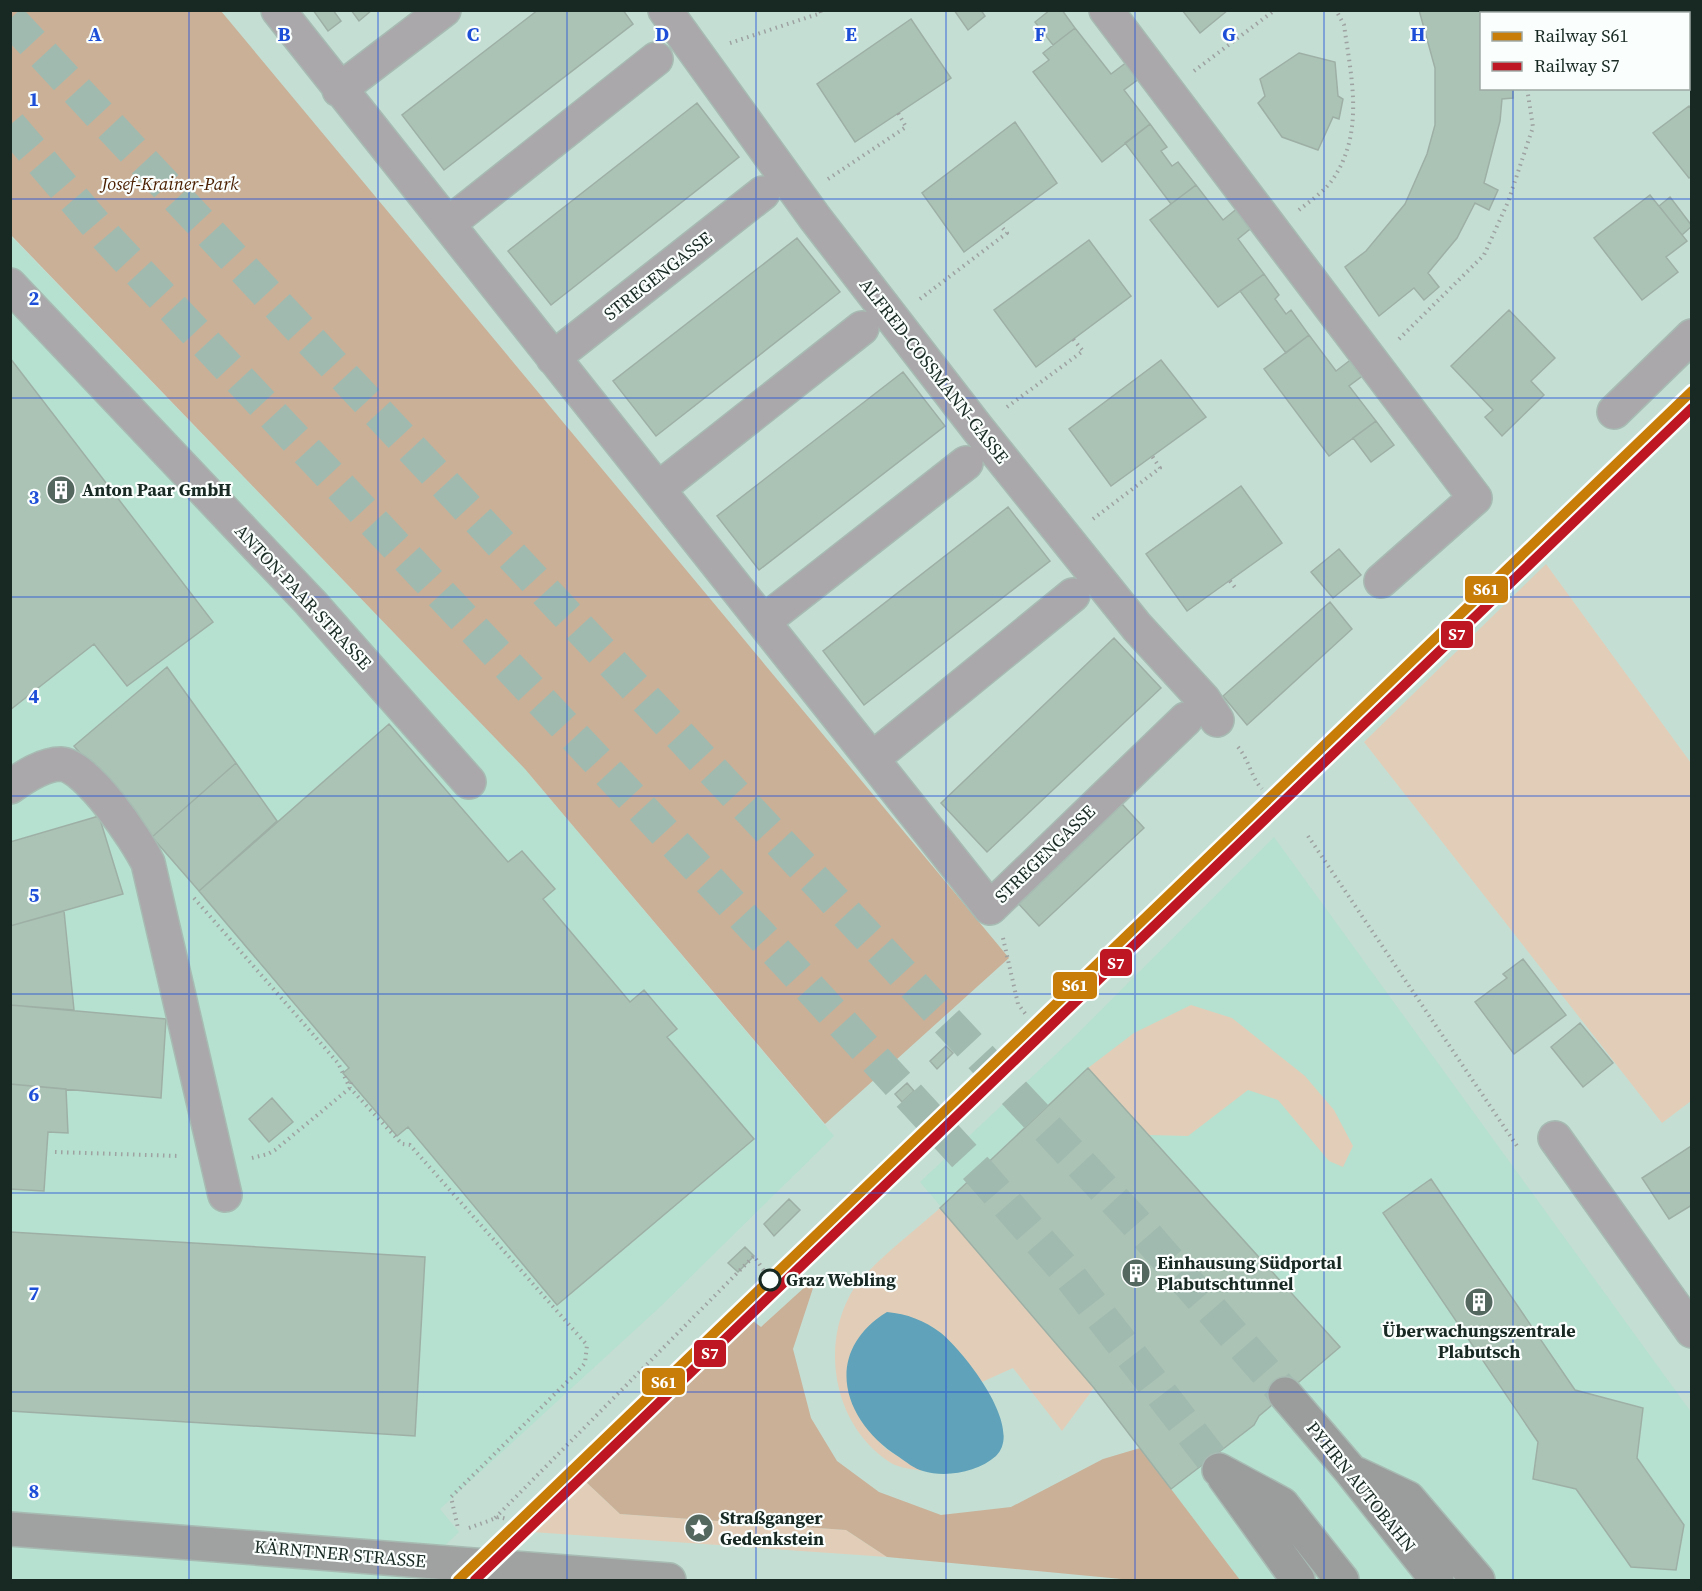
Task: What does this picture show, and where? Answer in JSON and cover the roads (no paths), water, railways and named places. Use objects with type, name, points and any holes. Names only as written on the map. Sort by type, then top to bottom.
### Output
[{"type":"highway","name":"PYHRN AUTOBAHN","points":[[1285,1394],[1350,1470],[1437,1581]]},
{"type":"highway","points":[[1298,1581],[1215,1464],[1282,1504],[1342,1581]]},
{"type":"highway","points":[[1350,1470],[1408,1498],[1478,1581]]},
{"type":"main road","name":"KÄRNTNER STRASSE","points":[[10,1529],[669,1581]]},
{"type":"street","name":"STREGENGASSE","points":[[278,10],[339,90],[448,224],[990,908],[1201,720]]},
{"type":"street","points":[[339,90],[444,10]]},
{"type":"street","name":"ALFRED-COSSMANN-GASSE","points":[[664,10],[800,198],[978,429],[1137,627],[1204,700],[1201,720]]},
{"type":"street","points":[[1106,10],[1475,498],[1381,580]]},
{"type":"street","points":[[448,224],[656,59]]},
{"type":"street","name":"STREGENGASSE","points":[[553,358],[763,194]]},
{"type":"street","name":"ANTON-PAAR-STRASSE","points":[[10,285],[310,602],[469,782]]},
{"type":"street","points":[[658,489],[862,328]]},
{"type":"street","points":[[1614,412],[1692,336]]},
{"type":"street","points":[[764,622],[966,463]]},
{"type":"street","points":[[872,759],[1073,595]]},
{"type":"street","points":[[10,787],[50,765],[63,764],[73,768],[121,818],[137,840],[148,863],[225,1195]]},
{"type":"street","points":[[1555,1138],[1692,1331]]},
{"type":"water","points":[[887,1312],[915,1318],[935,1328],[963,1356],[976,1373],[988,1391],[1003,1428],[1003,1443],[996,1456],[989,1462],[971,1470],[951,1474],[923,1471],[879,1442],[864,1425],[853,1406],[847,1386],[847,1366],[853,1346],[867,1328]]},
{"type":"tunnel","points":[[10,19],[1133,1220],[1285,1394]]},
{"type":"tunnel","points":[[10,125],[109,240],[785,961],[979,1172],[1065,1270],[1211,1458]]},
{"type":"rail line","name":"S61","points":[[458,1580],[1692,391]]},
{"type":"rail line","name":"S7","points":[[475,1580],[1692,408]]},
{"type":"place","name":"Anton Paar GmbH","points":[[61,490]]},
{"type":"place","name":"Einhausung Südportal Plabutschtunnel","points":[[1136,1273]]},
{"type":"place","name":"Graz Webling","points":[[770,1280]]},
{"type":"place","name":"Überwachungszentrale Plabutsch","points":[[1479,1302]]},
{"type":"place","name":"Straßganger Gedenkstein","points":[[699,1528]]},
{"type":"park label","name":"Josef-Krainer-Park","points":[[170,184]]}]
